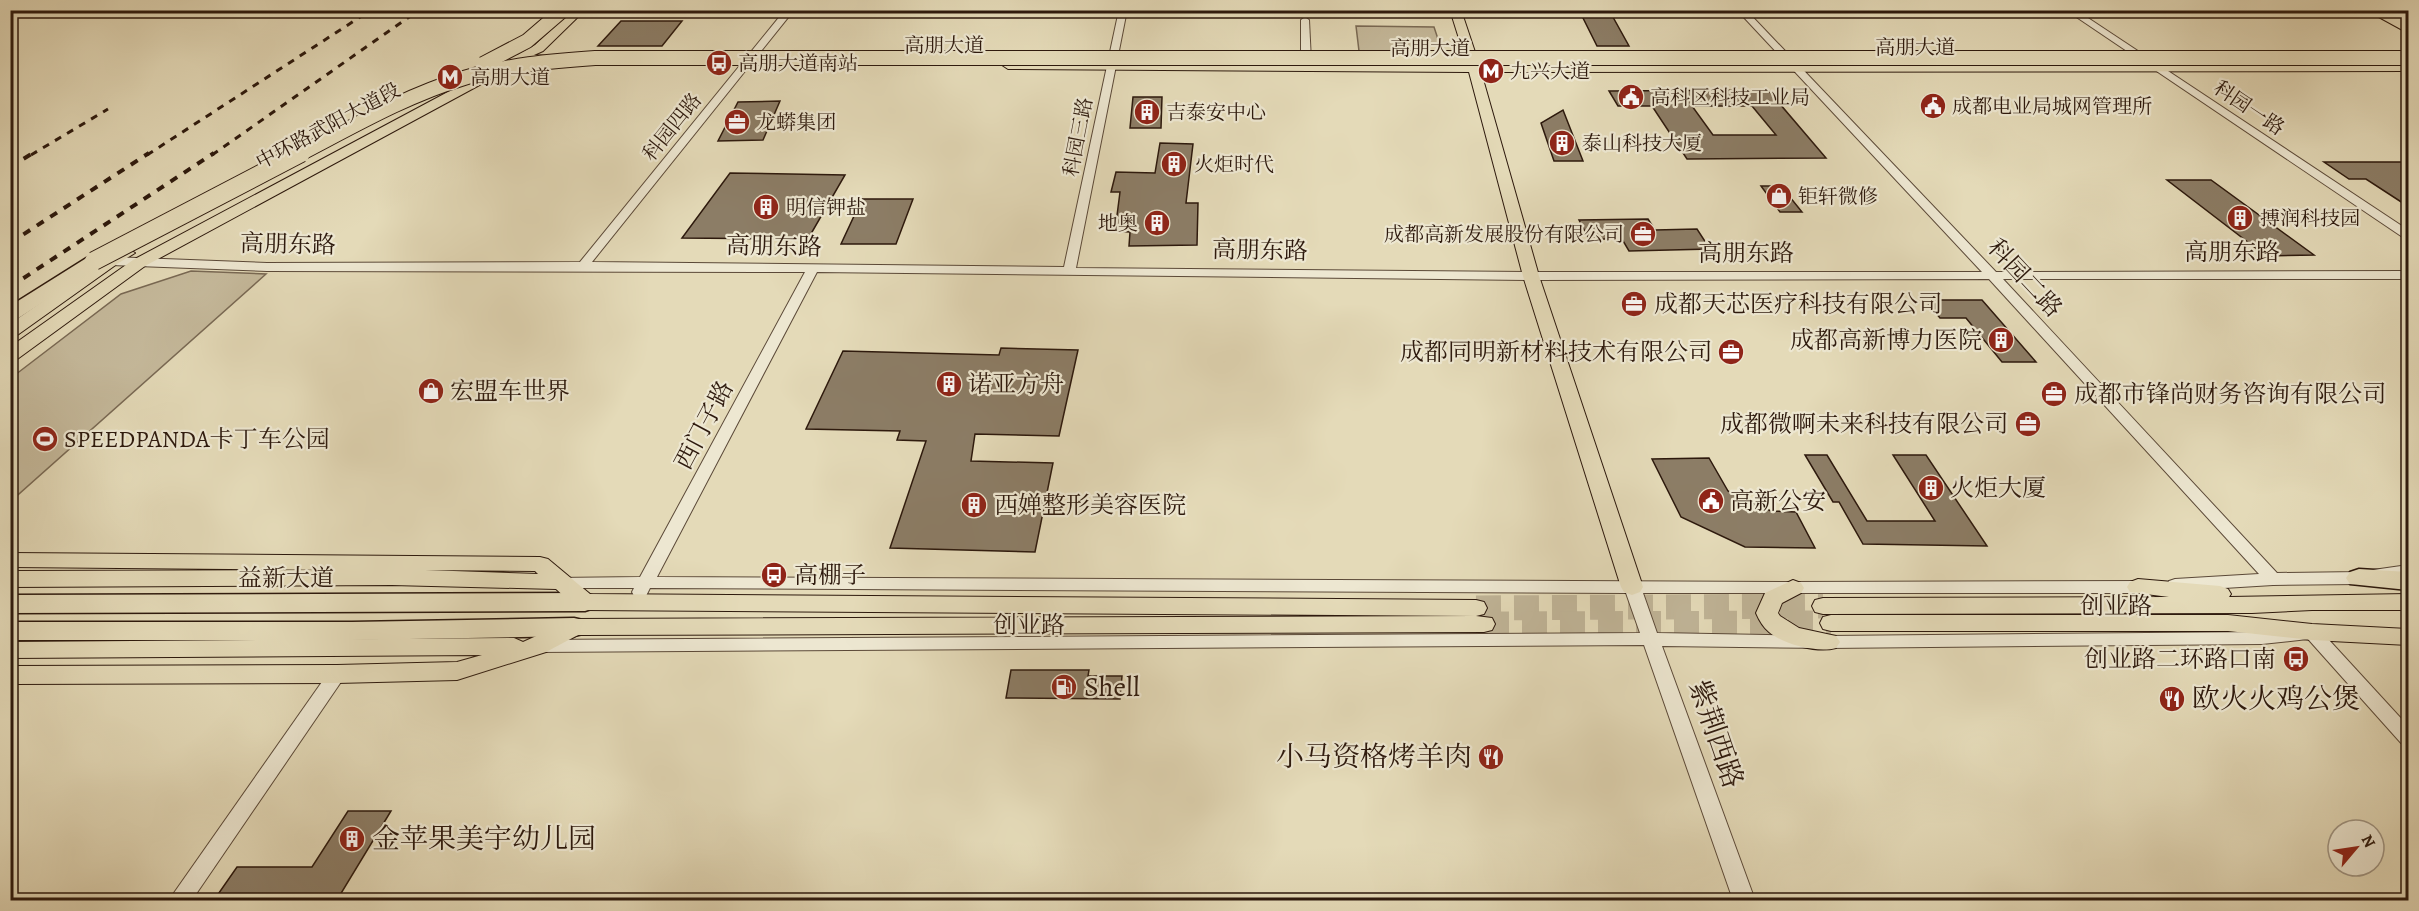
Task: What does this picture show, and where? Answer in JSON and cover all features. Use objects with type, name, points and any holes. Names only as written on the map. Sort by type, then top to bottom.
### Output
[{"type":"highway","points":[[10,315],[94,261],[135,239],[410,98],[505,54],[527,41],[563,10]]},
{"type":"highway","points":[[2378,10],[2409,28]]},
{"type":"highway","points":[[2390,10],[2409,20]]},
{"type":"highway","points":[[1111,63],[1231,56],[1510,58]]},
{"type":"highway","points":[[410,98],[484,73],[575,58],[2409,59]]},
{"type":"highway","points":[[2359,578],[2409,581]]},
{"type":"highway","points":[[10,604],[585,602]]},
{"type":"highway","points":[[10,631],[345,640],[574,627]]},
{"type":"main road","name":"中环路武阳大道段","points":[[10,332],[111,261],[502,62],[554,10]]},
{"type":"main road","points":[[10,356],[139,263],[502,62],[539,48],[580,10]]},
{"type":"main road","points":[[1455,10],[1531,276],[1632,587]]},
{"type":"main road","points":[[2371,10],[2409,28]]},
{"type":"main road","name":"高朋大道","points":[[2151,64],[2409,59]]},
{"type":"main road","name":"高朋大道","points":[[1111,63],[1306,61],[1472,64]]},
{"type":"main road","name":"高朋大道","points":[[502,62],[2151,64],[2409,67]]},
{"type":"main road","points":[[10,560],[540,564],[585,602]]},
{"type":"main road","name":"益新大道","points":[[10,579],[392,577],[562,582]]},
{"type":"main road","points":[[2138,587],[2312,602]]},
{"type":"main road","points":[[1793,588],[1773,598],[1767,613],[1771,624],[1789,634],[1828,624]]},
{"type":"main road","name":"创业路","points":[[574,627],[1480,616],[640,593],[585,602]]},
{"type":"main road","name":"创业路","points":[[1828,624],[2312,602],[2409,602]]},
{"type":"main road","name":"创业路","points":[[1828,624],[2228,623],[2312,632],[2409,637]]},
{"type":"main road","points":[[10,675],[337,674],[457,671],[538,646],[574,627]]},
{"type":"main road","points":[[10,650],[345,640],[538,646]]},
{"type":"street","name":"科园四路","points":[[583,266],[790,10]]},
{"type":"street","name":"科园三路","points":[[1070,270],[1123,10]]},
{"type":"street","name":"科园二路","points":[[1741,10],[1992,275],[2273,579]]},
{"type":"street","name":"科园一路","points":[[2070,10],[2409,236]]},
{"type":"street","points":[[1305,20],[1306,61]]},
{"type":"street","name":"高朋东路","points":[[111,261],[267,267],[583,266],[1531,276],[2409,275]]},
{"type":"street","name":"西门子路","points":[[640,593],[813,269]]},
{"type":"street","points":[[562,582],[640,593],[1632,587],[2138,587],[2273,579],[2359,578],[2409,571]]},
{"type":"street","name":"紫荆西路","points":[[1632,587],[1744,900]]},
{"type":"street","points":[[538,646],[1652,639],[1828,624]]},
{"type":"street","points":[[2312,632],[2409,738]]},
{"type":"street","points":[[180,900],[337,674]]},
{"type":"shaded area","points":[[714,11],[783,11],[780,14],[749,17],[708,16]]},
{"type":"shaded area","points":[[1356,26],[1434,27],[1439,42],[1416,51],[1359,51]]},
{"type":"shaded area","name":"SPEEDPANDA卡丁车公园","points":[[191,271],[266,274],[11,501],[11,378],[121,294]]},
{"type":"building","points":[[1579,10],[1609,10],[1629,46],[1597,46]]},
{"type":"building","points":[[621,21],[682,21],[662,46],[598,46]]},
{"type":"building","points":[[1768,90],[1826,158],[1687,159],[1652,106],[1618,106],[1609,91]],"holes":[[[1692,106],[1752,106],[1776,135],[1713,135]]]},
{"type":"building","name":"吉泰安中心","points":[[1133,97],[1162,97],[1161,128],[1130,128]]},
{"type":"building","name":"龙蟒集团","points":[[780,101],[763,140],[718,141],[738,102]]},
{"type":"building","name":"泰山科技大厦","points":[[1563,110],[1583,161],[1554,161],[1541,123]]},
{"type":"building","points":[[1160,143],[1193,144],[1186,203],[1198,203],[1197,245],[1129,246],[1130,232],[1115,231],[1120,192],[1111,192],[1116,172],[1155,173]]},
{"type":"building","points":[[2324,162],[2409,162],[2409,207],[2366,179],[2349,179]]},
{"type":"building","name":"明信钾盐","points":[[730,173],[845,175],[808,239],[682,238]]},
{"type":"building","name":"搏润科技园","points":[[2167,180],[2211,180],[2314,255],[2266,256]]},
{"type":"building","points":[[1761,186],[1781,186],[1802,212],[1780,212]]},
{"type":"building","points":[[862,199],[913,199],[896,244],[841,244]]},
{"type":"building","name":"成都高新发展股份有限公司","points":[[1648,219],[1655,230],[1697,229],[1710,249],[1629,251],[1622,239],[1589,239],[1579,220]]},
{"type":"building","name":"成都高新博力医院","points":[[1925,300],[1982,300],[2036,362],[2002,362],[1966,318],[1940,318]]},
{"type":"building","name":"诺亚方舟","points":[[1001,348],[1078,350],[1059,436],[975,434],[971,461],[1053,463],[1035,552],[890,548],[926,441],[897,440],[900,431],[806,429],[843,351],[999,355]]},
{"type":"building","name":"火炬大厦","points":[[1805,455],[1827,455],[1867,521],[1935,521],[1893,455],[1926,455],[1987,546],[1863,544],[1839,502],[1833,502]]},
{"type":"building","name":"高新公安","points":[[1709,458],[1728,491],[1771,511],[1796,512],[1815,548],[1745,547],[1681,517],[1652,459]]},
{"type":"building","name":"Shell","points":[[1011,670],[1089,670],[1088,676],[1122,676],[1120,699],[1006,698]]},
{"type":"building","name":"金苹果美宇幼儿园","points":[[348,811],[391,811],[337,900],[214,900],[237,867],[312,867]]},
{"type":"tunnel","points":[[1476,608],[1823,606]]},
{"type":"tunnel","points":[[1484,624],[1831,623]]},
{"type":"railway","points":[[147,155],[371,10]]},
{"type":"railway","points":[[212,155],[419,10]]},
{"type":"railway","points":[[31,155],[108,109]]},
{"type":"railway","points":[[10,167],[33,153]]},
{"type":"railway","points":[[10,243],[149,153]]},
{"type":"railway","points":[[10,287],[214,153]]},
{"type":"place","name":"高朋大道南站","points":[[719,63]]},
{"type":"place","name":"九兴大道","points":[[1491,71]]},
{"type":"place","name":"高朋大道","points":[[450,77]]},
{"type":"place","name":"高科区科技工业局","points":[[1631,97]]},
{"type":"place","name":"成都电业局城网管理所","points":[[1933,106]]},
{"type":"place","name":"吉泰安中心","points":[[1147,112]]},
{"type":"place","name":"龙蟒集团","points":[[737,122]]},
{"type":"place","name":"泰山科技大厦","points":[[1562,143]]},
{"type":"place","name":"火炬时代","points":[[1174,164]]},
{"type":"place","name":"钜轩微修","points":[[1779,196]]},
{"type":"place","name":"明信钾盐","points":[[766,207]]},
{"type":"place","name":"搏润科技园","points":[[2240,218]]},
{"type":"place","name":"地奥","points":[[1157,223]]},
{"type":"place","name":"成都高新发展股份有限公司","points":[[1643,234]]},
{"type":"place","name":"成都天芯医疗科技有限公司","points":[[1634,304]]},
{"type":"place","name":"成都高新博力医院","points":[[2001,340]]},
{"type":"place","name":"成都同明新材料技术有限公司","points":[[1731,352]]},
{"type":"place","name":"诺亚方舟","points":[[949,384]]},
{"type":"place","name":"宏盟车世界","points":[[431,391]]},
{"type":"place","name":"成都市锋尚财务咨询有限公司","points":[[2054,394]]},
{"type":"place","name":"成都微啊未来科技有限公司","points":[[2028,424]]},
{"type":"place","name":"SPEEDPANDA卡丁车公园","points":[[45,439]]},
{"type":"place","name":"火炬大厦","points":[[1931,488]]},
{"type":"place","name":"高新公安","points":[[1711,501]]},
{"type":"place","name":"西婵整形美容医院","points":[[974,505]]},
{"type":"place","name":"高棚子","points":[[774,575]]},
{"type":"place","name":"创业路二环路口南","points":[[2296,659]]},
{"type":"place","name":"Shell","points":[[1064,687]]},
{"type":"place","name":"欧火火鸡公煲","points":[[2172,699]]},
{"type":"place","name":"小马资格烤羊肉","points":[[1491,757]]},
{"type":"place","name":"金苹果美宇幼儿园","points":[[352,839]]}]
